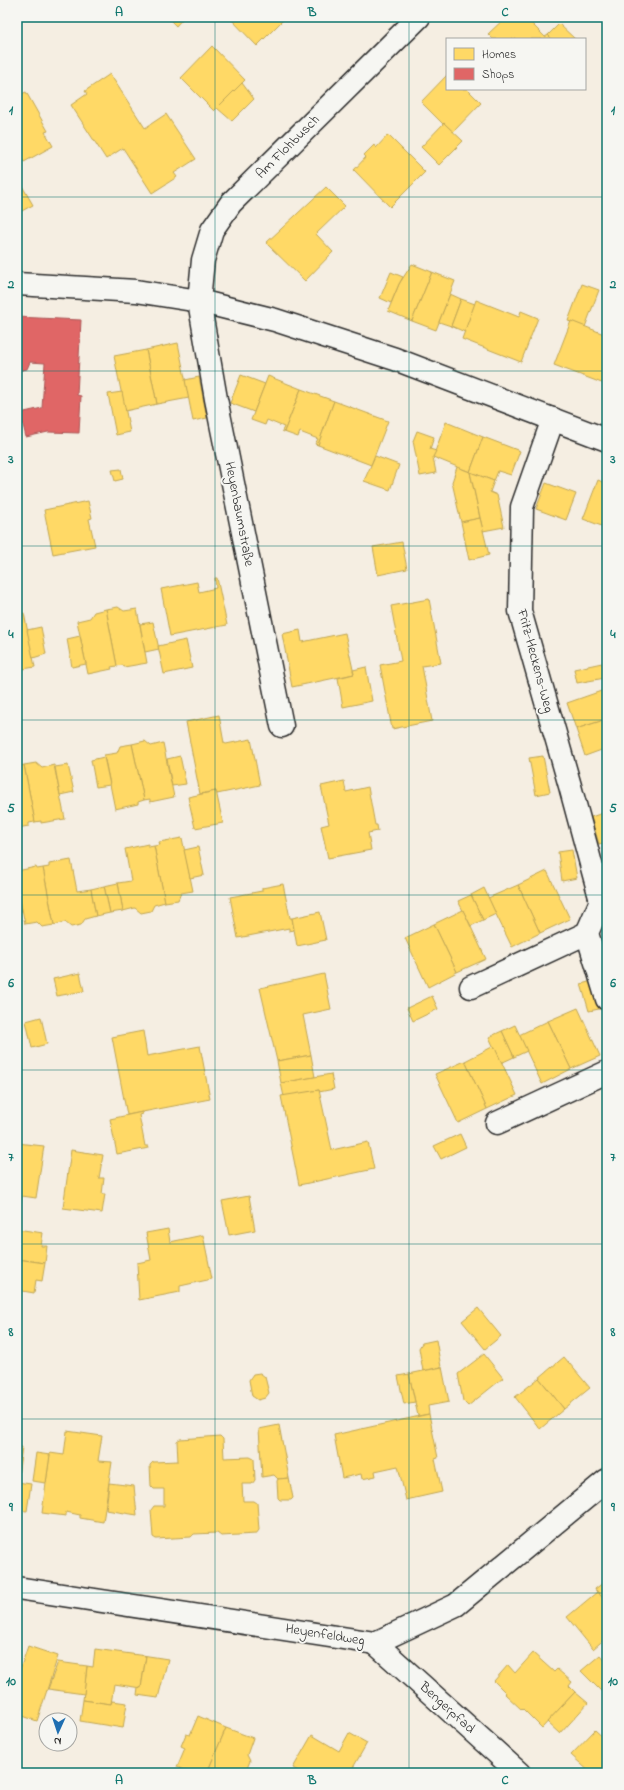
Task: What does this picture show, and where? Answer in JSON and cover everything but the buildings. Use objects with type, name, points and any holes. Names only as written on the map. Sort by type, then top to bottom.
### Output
[{"type":"street","name":"Am Flohbusch","points":[[199,301],[203,260],[212,230],[231,203],[419,17]]},
{"type":"street","points":[[17,284],[136,291],[199,301],[275,320],[380,354],[607,440]]},
{"type":"street","name":"Heyenbaumstraße","points":[[199,301],[216,398],[282,726]]},
{"type":"street","name":"Fritz-Heckens-Weg","points":[[553,419],[522,507],[520,611],[604,901],[587,933]]},
{"type":"street","points":[[471,987],[587,933],[607,999]]},
{"type":"street","points":[[497,1123],[607,1072]]},
{"type":"street","name":"Heyenfeldweg","points":[[17,1588],[375,1643],[456,1605],[607,1480]]},
{"type":"street","name":"Bengerpfad","points":[[375,1643],[519,1773]]}]
